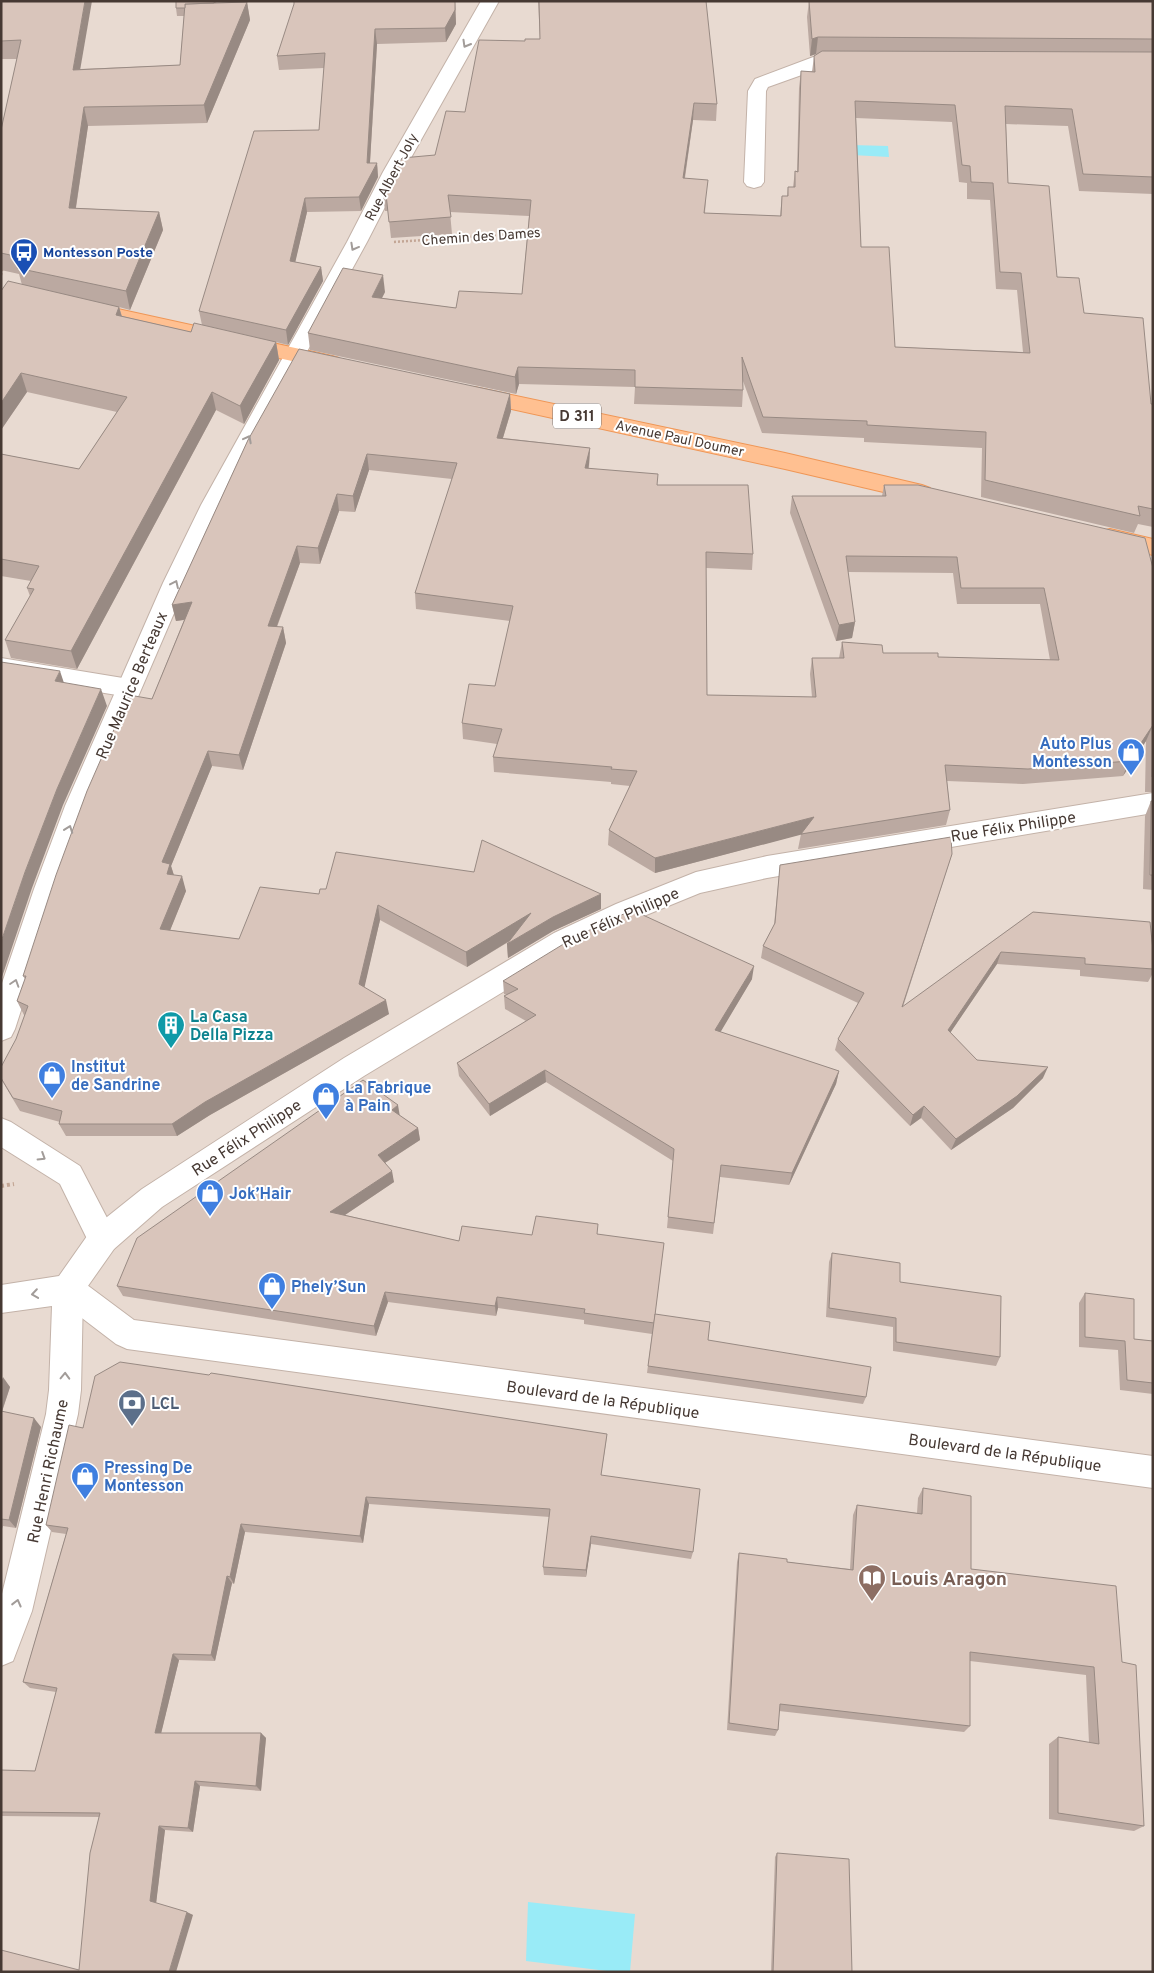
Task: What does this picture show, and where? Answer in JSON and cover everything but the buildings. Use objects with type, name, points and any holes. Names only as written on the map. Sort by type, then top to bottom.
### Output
[{"type":"main road","points":[[68,304],[356,368]]},
{"type":"main road","name":"Avenue Paul Doumer","points":[[452,389],[784,461],[937,497]]},
{"type":"main road","points":[[1090,532],[1153,547]]},
{"type":"street","name":"Rue Albert Joly","points":[[294,355],[357,242],[393,172],[490,1]]},
{"type":"street","points":[[754,182],[757,91],[761,83],[804,68],[816,61],[864,61]]},
{"type":"street","name":"Rue Maurice Berteaux","points":[[1,1029],[46,889],[78,806],[129,688],[212,505],[294,355]]},
{"type":"street","points":[[1,667],[129,688]]},
{"type":"street","name":"Rue Félix Philippe","points":[[68,1289],[103,1239],[152,1198],[354,1067],[564,941],[624,912],[696,883],[767,867],[1153,803]]},
{"type":"street","points":[[1,1131],[70,1175],[103,1239]]},
{"type":"street","points":[[1,1299],[68,1289]]},
{"type":"street","name":"Boulevard de la République","points":[[68,1289],[127,1334],[156,1339],[1153,1472]]},
{"type":"street","name":"Rue Henri Richaume","points":[[1,1649],[15,1611],[62,1414],[65,1390],[68,1289]]},
{"type":"path","name":"Chemin des Dames","points":[[357,242],[377,244],[537,232]]},
{"type":"path","points":[[1,275],[2,265]]},
{"type":"shaded area","points":[[1,1],[1153,1],[1153,1972],[1,1972]]},
{"type":"water","points":[[851,145],[888,146],[889,157],[852,155]]},
{"type":"water","points":[[528,1902],[635,1914],[630,1972],[615,1972],[526,1961]]},
{"type":"place","name":"Montesson Poste","points":[[24,276]]},
{"type":"place","name":"Auto Plus Montesson","points":[[1131,776]]},
{"type":"place","name":"La Casa Della Pizza","points":[[171,1049]]},
{"type":"place","name":"Institut de Sandrine","points":[[52,1099]]},
{"type":"place","name":"La Fabrique à Pain","points":[[326,1120]]},
{"type":"place","name":"Jok’Hair","points":[[210,1217]]},
{"type":"place","name":"Phely’Sun","points":[[272,1310]]},
{"type":"place","name":"LCL","points":[[132,1427]]},
{"type":"place","name":"Pressing De Montesson","points":[[85,1500]]},
{"type":"place","name":"Louis Aragon","points":[[872,1602]]}]
